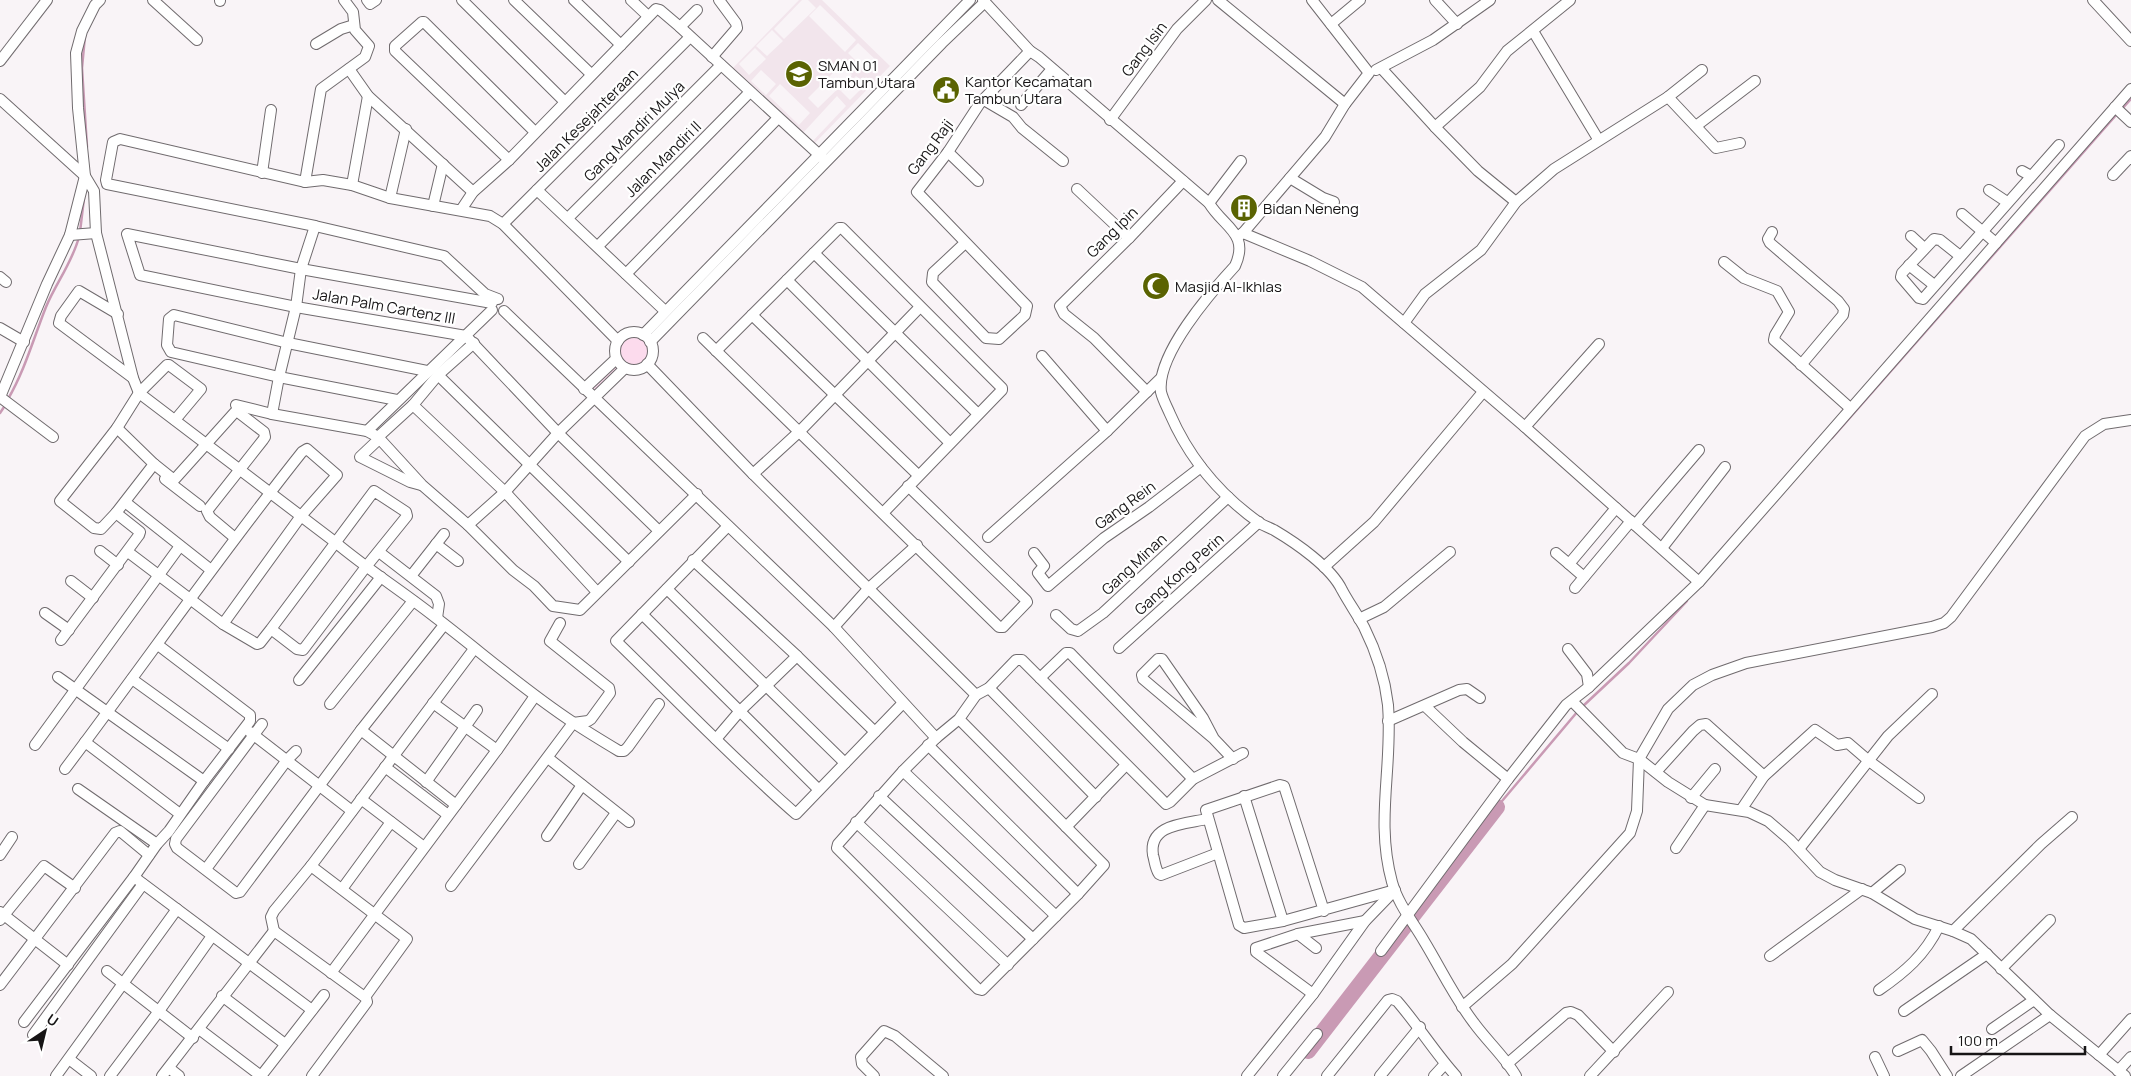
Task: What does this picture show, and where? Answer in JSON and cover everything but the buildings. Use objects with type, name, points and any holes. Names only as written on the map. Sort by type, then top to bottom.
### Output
[{"type":"street","points":[[2,55],[48,0]]},
{"type":"street","points":[[53,437],[0,397],[47,284],[70,235],[85,176],[78,108],[76,53],[82,31],[95,5],[100,0]]},
{"type":"street","points":[[153,0],[197,40]]},
{"type":"street","points":[[305,182],[321,89],[365,57],[368,49],[368,46],[354,25],[353,12],[344,0]]},
{"type":"street","points":[[367,0],[370,4],[376,0]]},
{"type":"street","points":[[462,0],[564,101]]},
{"type":"street","points":[[514,0],[591,74]]},
{"type":"street","points":[[574,0],[621,45]]},
{"type":"street","points":[[631,0],[648,16]]},
{"type":"street","points":[[712,56],[738,28],[719,0]]},
{"type":"street","points":[[822,158],[934,35],[970,0]]},
{"type":"street","name":"Gang Isin","points":[[1110,120],[1177,29],[1206,0]]},
{"type":"street","points":[[1218,0],[1345,104]]},
{"type":"street","points":[[1312,0],[1369,73]]},
{"type":"street","points":[[1331,24],[1360,0]]},
{"type":"street","points":[[1435,0],[1457,24]]},
{"type":"street","points":[[1490,0],[1434,40],[1369,73],[1345,104],[1325,137],[1240,235],[1240,252],[1235,266],[1179,338],[1165,364],[1161,378],[1163,398],[1181,436],[1216,487],[1259,522],[1304,550],[1324,567],[1342,588],[1345,598],[1359,618],[1380,669],[1385,687],[1388,721],[1383,834],[1385,854],[1395,890],[1407,914],[1435,959],[1446,983],[1452,989],[1462,1007],[1516,1076]]},
{"type":"street","points":[[1434,127],[1480,87],[1507,52],[1570,0]]},
{"type":"street","points":[[2093,0],[2131,41]]},
{"type":"street","points":[[646,338],[822,158],[984,1],[1030,51],[1209,203],[1215,213],[1240,235],[1310,260],[1362,287],[1525,426],[1699,582]]},
{"type":"street","points":[[461,210],[473,192],[509,160],[654,10],[660,10],[822,158]]},
{"type":"street","points":[[680,28],[697,10]]},
{"type":"street","points":[[509,160],[395,51],[395,46],[424,22],[535,132]]},
{"type":"street","points":[[316,44],[341,29],[354,25]]},
{"type":"street","points":[[1533,31],[1598,139]]},
{"type":"street","points":[[934,35],[942,43]]},
{"type":"street","name":"Jalan Kesejahteraan","points":[[503,224],[690,37]]},
{"type":"street","name":"Gang Raji","points":[[965,244],[936,211],[918,195],[918,189],[948,152],[984,100],[1030,51]]},
{"type":"street","name":"Gang Mandiri Mulya","points":[[568,218],[721,65]]},
{"type":"street","points":[[1382,68],[1434,127],[1478,171],[1516,202]]},
{"type":"street","points":[[349,69],[368,96],[473,192]]},
{"type":"street","points":[[1020,105],[1052,69]]},
{"type":"street","points":[[1404,323],[1425,294],[1481,250],[1516,202],[1554,169],[1598,139],[1668,96],[1702,70]]},
{"type":"street","points":[[1696,126],[1755,81]]},
{"type":"street","points":[[1381,951],[1508,778],[1555,718],[1699,582],[1996,243],[2118,110],[2131,89]]},
{"type":"street","name":"Jalan Mandiri II","points":[[598,246],[750,92]]},
{"type":"street","points":[[352,185],[368,96]]},
{"type":"street","points":[[1668,96],[1718,149],[1740,143]]},
{"type":"street","points":[[0,99],[85,176],[94,191],[96,233],[133,378],[139,393],[335,542],[365,568],[381,576],[536,696],[573,723],[619,751],[624,751],[659,704]]},
{"type":"street","points":[[984,100],[1012,117],[1022,128],[1063,161]]},
{"type":"street","points":[[262,173],[272,110]]},
{"type":"street","points":[[2118,110],[2131,122]]},
{"type":"street","points":[[626,274],[778,118]]},
{"type":"street","points":[[390,198],[406,129]]},
{"type":"street","points":[[494,304],[444,256],[314,226],[109,185],[106,182],[114,142],[118,139],[305,182],[323,180],[352,185],[390,198],[490,216],[503,224],[618,341]]},
{"type":"street","points":[[1960,256],[1937,239],[1931,240],[1901,277],[1919,299],[1923,299],[2007,202],[2026,174],[2059,145]]},
{"type":"street","points":[[948,152],[978,181]]},
{"type":"street","points":[[2113,175],[2131,156]]},
{"type":"street","points":[[1209,203],[1241,161]]},
{"type":"street","points":[[433,206],[443,164]]},
{"type":"street","points":[[1290,178],[1323,198],[1334,202]]},
{"type":"street","name":"Gang Ipin","points":[[1147,392],[1094,338],[1060,310],[1061,304],[1129,238],[1183,181]]},
{"type":"street","points":[[1077,189],[1129,238]]},
{"type":"street","points":[[537,190],[665,311]]},
{"type":"street","points":[[1989,190],[2007,202]]},
{"type":"street","points":[[1962,214],[1996,243]]},
{"type":"street","points":[[272,414],[296,307],[301,269],[314,226]]},
{"type":"street","points":[[716,351],[841,228],[1001,386],[1002,390],[918,474],[883,513]]},
{"type":"street","points":[[1772,232],[1768,239],[1770,243],[1838,301],[1844,309],[1843,314],[1801,365]]},
{"type":"street","points":[[70,235],[96,233]]},
{"type":"street","name":"Jalan Palm Cartenz III","points":[[301,269],[127,234],[140,275],[296,307],[466,336]]},
{"type":"street","points":[[1911,236],[1924,248]]},
{"type":"street","points":[[646,338],[665,311],[739,243]]},
{"type":"street","points":[[965,244],[1027,306],[1025,315],[999,339],[986,338],[932,282],[933,273],[965,244]]},
{"type":"street","points":[[814,253],[978,414]]},
{"type":"street","points":[[1724,262],[1744,278],[1777,291],[1788,314],[1774,340],[1850,408]]},
{"type":"street","points":[[1909,265],[1934,285]]},
{"type":"street","points":[[301,269],[494,304],[505,304],[504,311],[834,627],[903,703],[932,742],[1078,894]]},
{"type":"street","points":[[787,280],[950,442]]},
{"type":"street","points":[[118,314],[79,291],[60,316],[59,323],[133,378]]},
{"type":"street","points":[[366,431],[466,336],[494,304]]},
{"type":"street","points":[[753,474],[800,431],[920,307]]},
{"type":"street","points":[[397,400],[279,377],[171,352],[167,345],[169,319],[174,315],[288,343],[427,371]]},
{"type":"street","points":[[752,315],[918,474]]},
{"type":"street","points":[[0,328],[24,342]]},
{"type":"street","points":[[634,332],[646,338],[652,354],[647,364],[636,370],[625,368],[616,359],[615,346],[618,341],[622,336],[634,332]]},
{"type":"street","points":[[466,336],[558,433],[659,530]]},
{"type":"street","points":[[702,338],[800,431],[999,627],[1003,628],[1027,602],[908,486]]},
{"type":"street","points":[[422,485],[410,482],[360,457],[413,405],[438,375],[474,343]]},
{"type":"street","points":[[1525,426],[1599,344]]},
{"type":"street","points":[[1042,356],[1107,431]]},
{"type":"street","points":[[584,389],[616,359]]},
{"type":"street","points":[[647,364],[753,474],[976,695]]},
{"type":"street","points":[[152,466],[116,513],[99,530],[60,501],[117,428],[139,393],[167,365],[174,368],[201,389],[175,420]]},
{"type":"street","points":[[468,525],[505,492],[558,433],[625,368]]},
{"type":"street","points":[[438,375],[629,562]]},
{"type":"street","points":[[988,537],[1107,431],[1161,378]]},
{"type":"street","points":[[1324,567],[1374,522],[1483,392]]},
{"type":"street","points":[[236,405],[272,414],[366,431],[379,438],[422,485],[468,525],[553,606],[580,610],[697,494]]},
{"type":"street","points":[[413,405],[505,492],[598,592]]},
{"type":"street","points":[[152,466],[174,480],[235,412],[238,412],[264,432],[265,437],[207,511],[210,517],[235,538]]},
{"type":"street","points":[[1462,1007],[1512,964],[1630,833],[1637,811],[1639,759],[1668,709],[1693,685],[1712,674],[1746,663],[1932,627],[1944,623],[2085,436],[2104,424],[2131,420]]},
{"type":"street","points":[[117,428],[152,466],[200,506]]},
{"type":"street","points":[[65,770],[235,538],[302,452],[307,450],[337,474],[301,516],[223,624]]},
{"type":"street","points":[[1575,588],[1698,450]]},
{"type":"street","name":"Gang Rein","points":[[1034,553],[1044,566],[1038,573],[1048,586],[1104,538],[1149,507],[1201,467]]},
{"type":"street","points":[[1662,548],[1725,468]]},
{"type":"street","points":[[128,552],[223,624],[256,644],[260,643],[271,628],[335,542],[372,493],[376,491],[407,514],[303,650],[297,649],[271,628]]},
{"type":"street","name":"Gang Minan","points":[[1056,615],[1071,629],[1078,631],[1103,613],[1228,497]]},
{"type":"street","points":[[125,502],[211,570]]},
{"type":"street","points":[[1569,564],[1616,508]]},
{"type":"street","points":[[61,640],[128,552],[140,532],[116,513]]},
{"type":"street","name":"Gang Kong Perin","points":[[1119,648],[1259,522]]},
{"type":"street","points":[[728,526],[616,641],[747,772],[796,814],[818,789],[903,703]]},
{"type":"street","points":[[411,576],[444,534]]},
{"type":"street","points":[[436,544],[458,562]]},
{"type":"street","points":[[35,746],[180,546]]},
{"type":"street","points":[[834,627],[868,589],[917,546]]},
{"type":"street","points":[[100,551],[118,565]]},
{"type":"street","points":[[158,645],[250,715],[250,721],[245,729],[204,780],[180,814],[173,835],[177,848],[236,892],[240,892],[441,622],[440,604],[436,596],[379,552]]},
{"type":"street","points":[[1359,618],[1384,607],[1450,552]]},
{"type":"street","points":[[1556,553],[1584,577]]},
{"type":"street","points":[[693,560],[797,656],[875,732]]},
{"type":"street","points":[[299,680],[381,576]]},
{"type":"street","points":[[71,582],[93,598]]},
{"type":"street","points":[[667,589],[845,763]]},
{"type":"street","points":[[330,704],[413,601]]},
{"type":"street","points":[[45,612],[69,630]]},
{"type":"street","points":[[642,614],[818,789]]},
{"type":"street","points":[[451,886],[573,723],[588,721],[610,693],[608,688],[550,641],[560,623]]},
{"type":"street","points":[[312,1076],[367,1002],[365,997],[274,931],[272,917],[274,911],[311,866],[474,649]]},
{"type":"street","points":[[1568,649],[1587,674],[1589,687]]},
{"type":"street","points":[[1040,678],[1066,653],[1070,653],[1193,779]]},
{"type":"street","points":[[716,739],[740,712],[797,656]]},
{"type":"street","points":[[1214,739],[1203,718],[1162,659],[1158,659],[1142,675],[1142,679],[1214,739],[1233,758]]},
{"type":"street","points":[[959,719],[1104,865],[1078,894],[982,990],[837,848],[838,844],[879,796],[932,742],[959,719],[976,695],[989,688],[1019,660],[1022,660],[1166,804],[1193,779],[1244,753]]},
{"type":"street","points":[[58,677],[204,780]]},
{"type":"street","points":[[132,679],[228,749]]},
{"type":"street","points":[[989,688],[1096,797]]},
{"type":"street","points":[[1388,721],[1462,689],[1470,690],[1480,698]]},
{"type":"street","points":[[1799,849],[1892,731],[1932,694]]},
{"type":"street","points":[[331,973],[536,696]]},
{"type":"street","points":[[1572,701],[1623,753],[1639,759],[1691,798],[1706,806],[1741,810],[1768,821],[1799,849],[1815,868],[1827,877],[1867,891],[1915,919],[1971,939],[2050,1015],[2121,1073],[2131,1057]]},
{"type":"street","points":[[433,703],[497,750]]},
{"type":"street","points":[[1425,706],[1463,742],[1508,778]]},
{"type":"street","points":[[426,782],[477,710]]},
{"type":"street","points":[[24,1022],[157,844],[173,835],[262,724]]},
{"type":"street","points":[[1656,772],[1693,730],[1700,725],[1706,724],[1764,776]]},
{"type":"street","points":[[245,729],[352,811]]},
{"type":"street","points":[[361,730],[456,805]]},
{"type":"street","points":[[1741,810],[1764,776],[1813,730],[1837,745],[1848,743],[1868,761],[1920,798]]},
{"type":"street","points":[[85,742],[180,814]]},
{"type":"street","points":[[206,870],[287,760],[296,751]]},
{"type":"street","points":[[548,758],[616,813],[630,822]]},
{"type":"street","points":[[1066,827],[1126,765]]},
{"type":"street","points":[[385,767],[448,815]]},
{"type":"street","points":[[1691,798],[1715,769]]},
{"type":"street","points":[[903,771],[1056,916]]},
{"type":"street","points":[[547,836],[582,785]]},
{"type":"street","points":[[1324,911],[1286,788],[1280,785],[1205,811],[1242,927],[1283,922],[1324,911],[1395,890]]},
{"type":"street","points":[[78,789],[157,844]]},
{"type":"street","points":[[879,796],[1033,939]]},
{"type":"street","points":[[1244,796],[1283,922]]},
{"type":"street","points":[[361,800],[424,847]]},
{"type":"street","points":[[1676,848],[1706,806]]},
{"type":"street","points":[[579,864],[616,813]]},
{"type":"street","points":[[1953,931],[2041,844],[2072,817]]},
{"type":"street","points":[[1207,819],[1160,831],[1155,837],[1152,846],[1156,869],[1162,875],[1218,852]]},
{"type":"street","points":[[342,890],[391,822]]},
{"type":"street","points":[[856,822],[1008,965]]},
{"type":"street","points":[[0,985],[117,832],[120,831],[149,855]]},
{"type":"street","points":[[0,854],[12,837]]},
{"type":"street","points":[[68,965],[36,939],[1,915],[44,866],[75,888]]},
{"type":"street","points":[[311,866],[407,939],[365,997]]},
{"type":"street","points":[[1770,956],[1900,870]]},
{"type":"street","points":[[134,877],[312,1010]]},
{"type":"street","points":[[33,1035],[143,884]]},
{"type":"street","points":[[1246,1076],[1313,994],[1365,921],[1395,890]]},
{"type":"street","points":[[56,1076],[124,984],[176,909]]},
{"type":"street","points":[[2001,969],[2050,920]]},
{"type":"street","points":[[1313,994],[1255,951],[1260,946],[1298,934],[1365,921]]},
{"type":"street","points":[[1879,990],[1897,978],[1922,955],[1939,926]]},
{"type":"street","points":[[179,1076],[166,1072],[222,996],[274,931]]},
{"type":"street","points":[[1298,934],[1316,948]]},
{"type":"street","points":[[110,1076],[212,936]]},
{"type":"street","points":[[1904,1011],[1987,954]]},
{"type":"street","points":[[107,971],[159,1011],[196,1033],[260,1076],[324,995]]},
{"type":"street","points":[[1596,1074],[1668,992]]},
{"type":"street","points":[[222,996],[285,1044]]},
{"type":"street","points":[[1327,1076],[1391,999],[1397,1000],[1420,1027],[1445,1064],[1456,1076]]},
{"type":"street","points":[[1992,1029],[2034,1000]]},
{"type":"street","points":[[1507,1064],[1566,1013],[1571,1012],[1578,1015],[1614,1052]]},
{"type":"street","points":[[1961,1076],[2050,1015]]},
{"type":"street","points":[[2099,1055],[2131,1019]]},
{"type":"street","points":[[1380,1076],[1420,1027]]},
{"type":"street","points":[[874,1076],[862,1064],[861,1057],[884,1031],[889,1031],[943,1076]]},
{"type":"street","points":[[1283,1076],[1317,1034]]},
{"type":"street","points":[[1898,1052],[1922,1040],[1947,1076]]},
{"type":"street","points":[[1875,1057],[1884,1076]]},
{"type":"street","points":[[69,1059],[91,1076]]},
{"type":"street","points":[[1434,1076],[1445,1064]]},
{"type":"shaded area","name":"SMAN 01 Tambun Utara","points":[[799,0],[802,0],[774,29],[784,39],[816,8],[808,0],[822,0],[890,66],[810,148],[730,71]],"holes":[[[820,5],[856,40],[845,52],[809,16]],[[772,30],[783,41],[767,56],[756,46]],[[858,43],[878,62],[867,72],[848,53]],[[755,48],[766,59],[749,75],[739,64]],[[841,65],[852,75],[818,108],[808,98]],[[761,70],[776,84],[766,95],[751,81]],[[856,76],[866,84],[850,100],[841,91]],[[780,84],[810,113],[799,125],[769,96]],[[837,96],[846,106],[811,143],[802,134]]]},
{"type":"shaded area","points":[[634,332],[643,336],[649,342],[652,356],[648,363],[634,370],[624,368],[594,399],[584,389],[616,359],[616,346],[622,335]]},
{"type":"waterway","points":[[85,36],[82,68],[87,147]]},
{"type":"waterway","points":[[2121,110],[2131,99]]},
{"type":"waterway","points":[[1832,438],[2117,114]]},
{"type":"waterway","points":[[80,232],[84,198]]},
{"type":"waterway","points":[[8,399],[24,365],[46,307],[72,256],[79,237]]},
{"type":"waterway","points":[[0,413],[6,404]]},
{"type":"waterway","points":[[1582,707],[1629,663],[1687,601]]},
{"type":"waterway","points":[[1497,807],[1578,711]]},
{"type":"waterway","points":[[1308,1051],[1497,807]]},
{"type":"place","name":"SMAN 01 Tambun Utara","points":[[799,74]]},
{"type":"place","name":"Kantor Kecamatan Tambun Utara","points":[[946,90]]},
{"type":"place","name":"Bidan Neneng","points":[[1244,208]]},
{"type":"place","name":"Masjid Al-Ikhlas","points":[[1156,286]]}]
